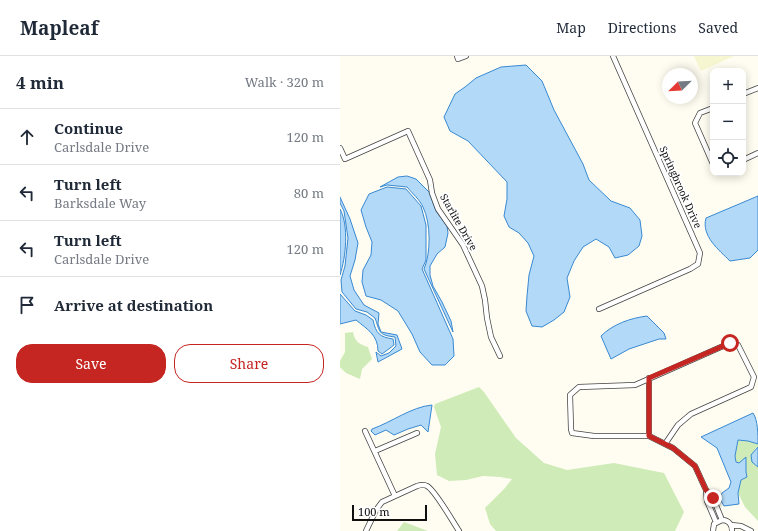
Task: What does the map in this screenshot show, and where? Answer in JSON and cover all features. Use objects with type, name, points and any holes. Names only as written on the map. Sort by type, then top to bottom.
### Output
[{"type":"street","points":[[457,56],[458,59],[466,56]]},
{"type":"street","name":"Springbrook Drive","points":[[599,309],[690,269],[698,264],[700,253],[613,56]]},
{"type":"street","points":[[746,93],[758,88]]},
{"type":"street","points":[[710,109],[700,113],[695,123],[710,157]]},
{"type":"street","name":"Starlite Drive","points":[[340,148],[345,159],[408,131],[430,180],[432,193],[438,209],[464,245],[482,286],[485,300],[486,318],[491,337],[500,356]]},
{"type":"street","points":[[746,159],[758,154]]},
{"type":"street","points":[[665,444],[678,425],[691,414],[751,387],[754,377],[738,345],[730,343],[635,385],[579,387],[570,395],[572,433],[594,436],[649,436],[665,444],[673,448],[695,466],[706,490],[713,498],[722,520]]},
{"type":"street","points":[[649,378],[649,436]]},
{"type":"street","points":[[366,431],[395,496]]},
{"type":"street","points":[[375,451],[417,433]]},
{"type":"street","points":[[366,531],[378,506],[382,502],[417,486],[427,486],[437,497],[458,531]]},
{"type":"street","points":[[706,490],[707,501],[716,522]]},
{"type":"street","points":[[710,507],[716,505]]},
{"type":"street","points":[[713,531],[713,527],[716,522],[722,520],[727,521],[731,525],[732,531]]},
{"type":"street","points":[[731,525],[741,526],[750,531]]},
{"type":"green space","points":[[694,56],[734,56],[701,71]]},
{"type":"green space","points":[[353,332],[358,342],[368,347],[372,359],[362,369],[360,379],[346,373],[340,367],[340,361],[345,352],[345,333]]},
{"type":"green space","points":[[479,387],[516,438],[544,463],[567,470],[614,463],[664,473],[684,512],[675,531],[496,531],[490,524],[485,508],[512,479],[483,476],[466,480],[449,481],[437,475],[435,454],[441,427],[434,407],[435,404]]},
{"type":"green space","points":[[738,440],[758,444],[758,447],[755,449],[755,465],[758,467],[758,521],[745,507],[738,493],[741,480],[747,477],[746,458],[739,463],[736,462],[735,456]]},
{"type":"green space","points":[[404,522],[428,531],[397,531]]},
{"type":"water","points":[[526,65],[542,81],[554,110],[583,164],[589,180],[611,201],[630,208],[640,220],[642,236],[639,246],[628,255],[615,258],[609,247],[596,239],[583,247],[574,261],[567,278],[570,297],[564,312],[542,327],[532,326],[526,311],[529,275],[534,256],[528,243],[519,233],[509,227],[504,216],[507,199],[507,182],[468,141],[450,131],[444,117],[455,94],[476,78],[501,67]]},
{"type":"water","points":[[407,176],[416,179],[429,192],[436,211],[447,226],[448,233],[445,247],[437,254],[430,266],[430,275],[433,286],[451,321],[453,332],[424,269],[429,247],[429,229],[423,207],[407,187],[387,185],[380,187],[398,177]]},
{"type":"water","points":[[387,187],[406,189],[421,206],[426,225],[426,260],[422,269],[453,339],[454,356],[445,365],[432,365],[420,352],[412,334],[398,311],[381,300],[366,296],[362,282],[363,270],[371,255],[372,242],[361,210],[369,194]]},
{"type":"water","points":[[758,196],[758,250],[750,258],[730,261],[708,237],[705,225],[706,218]]},
{"type":"water","points":[[340,197],[350,219],[358,243],[350,276],[354,290],[364,305],[379,313],[378,324],[381,332],[397,335],[402,349],[378,362],[376,352],[381,356],[389,353],[396,346],[395,337],[385,335],[380,332],[375,318],[367,312],[356,309],[342,292],[341,280],[345,266],[348,238],[344,211],[340,203]]},
{"type":"water","points":[[340,209],[345,224],[346,242],[340,275]]},
{"type":"water","points":[[340,294],[355,311],[366,315],[373,320],[377,332],[382,336],[393,339],[394,345],[382,354],[378,351],[378,345],[371,333],[356,320],[340,324]]},
{"type":"water","points":[[647,316],[664,333],[666,339],[659,339],[629,349],[611,359],[601,336],[622,322]]},
{"type":"water","points":[[432,405],[428,432],[421,425],[394,435],[386,430],[375,435],[371,431],[372,429],[409,412],[424,406]]},
{"type":"water","points":[[753,413],[757,424],[758,444],[738,440],[735,456],[736,462],[739,463],[746,457],[747,477],[741,480],[738,493],[739,504],[724,506],[720,499],[722,493],[729,488],[731,482],[717,448],[701,437]]},
{"type":"water","points":[[758,447],[758,467],[752,462],[751,455]]},
{"type":"route","points":[[713,498],[706,490],[695,466],[673,448],[649,436],[649,378],[730,343]]}]
